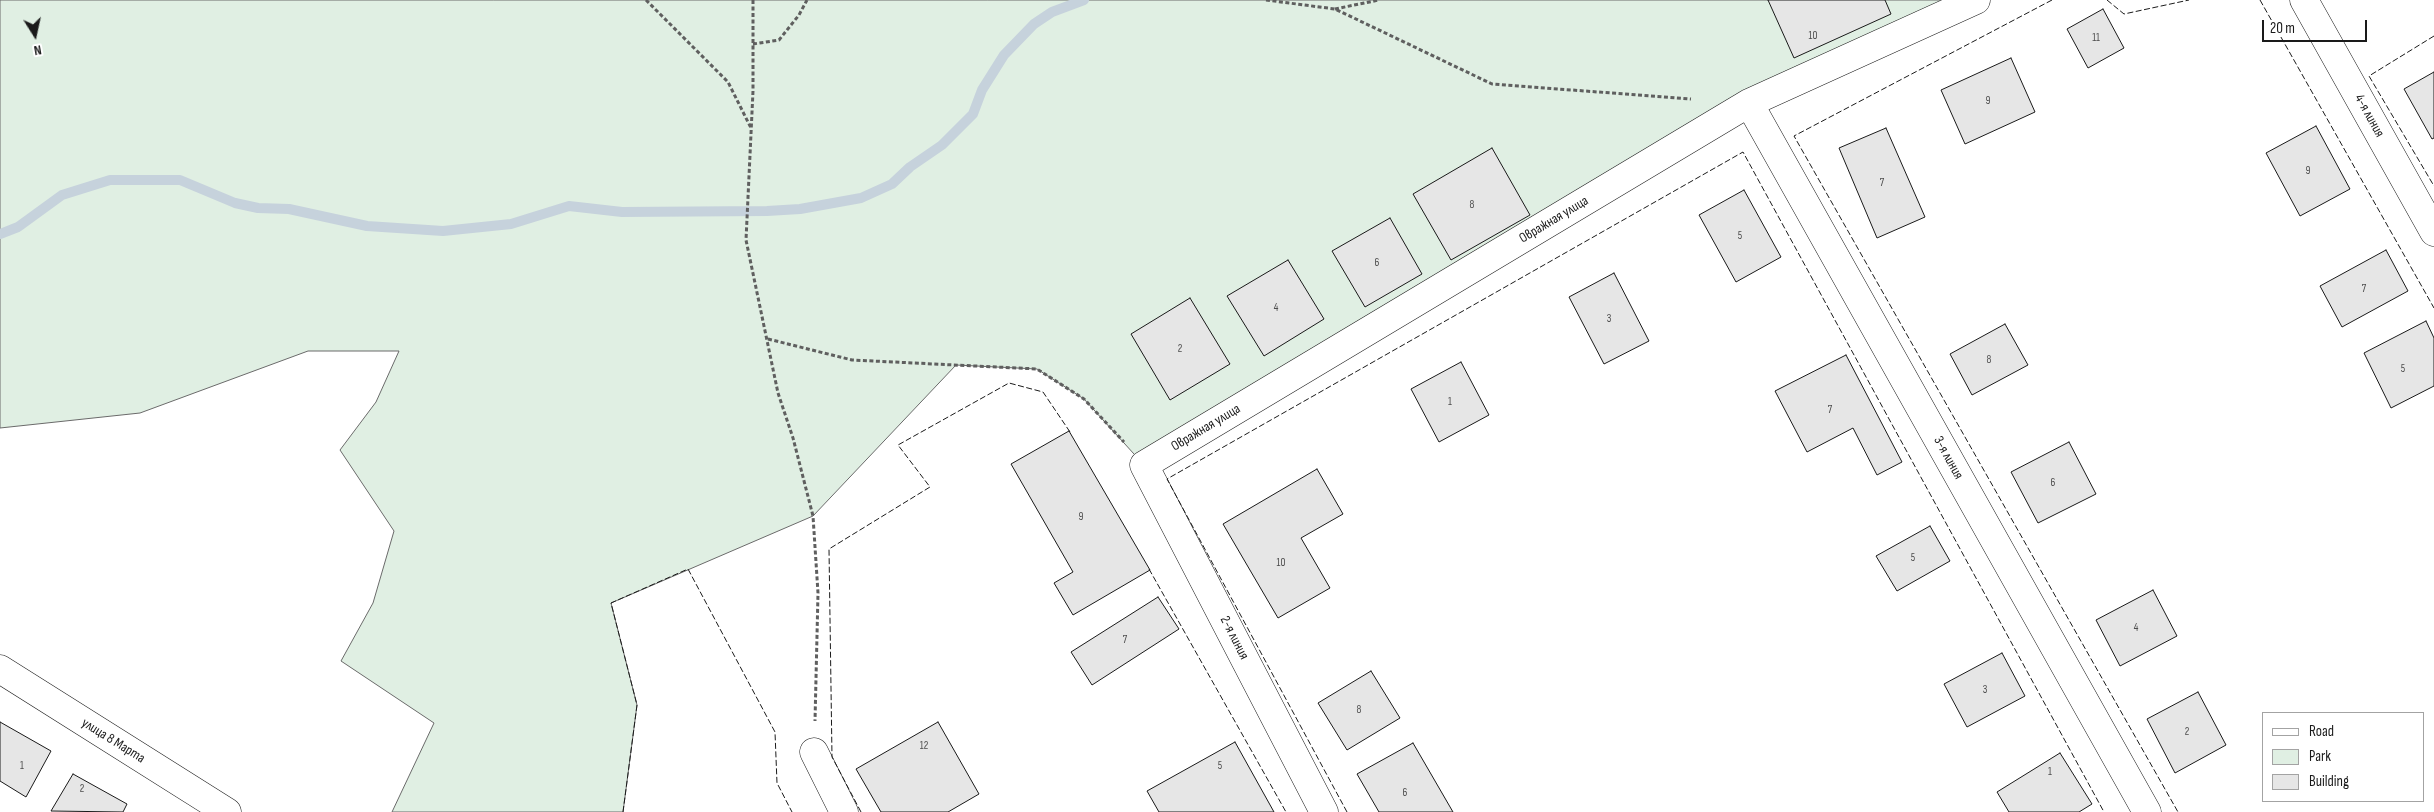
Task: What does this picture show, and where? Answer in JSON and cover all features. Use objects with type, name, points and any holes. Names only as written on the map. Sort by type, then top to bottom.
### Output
[{"type":"street","name":"Овражная улица","points":[[1144,465],[1749,103],[1976,0]]},
{"type":"street","name":"4-я линия","points":[[2304,0],[2434,232]]},
{"type":"street","name":"3-я линия","points":[[1749,103],[2146,812]]},
{"type":"street","name":"2-я линия","points":[[1144,465],[1324,812]]},
{"type":"street","name":"улица 8 Марта","points":[[0,669],[227,812]]},
{"type":"street","points":[[814,752],[844,812]]},
{"type":"path","points":[[646,0],[728,82],[752,128]]},
{"type":"path","points":[[753,0],[752,128],[746,240],[778,393],[793,438],[812,516],[818,592],[814,752]]},
{"type":"path","points":[[753,44],[779,40],[799,15],[807,0]]},
{"type":"path","points":[[1266,0],[1335,9],[1492,84],[1700,99]]},
{"type":"path","points":[[1335,9],[1379,0]]},
{"type":"path","points":[[768,339],[852,360],[1037,369],[1084,399],[1144,465]]},
{"type":"green space","points":[[0,0],[1976,0],[1749,103],[1144,465],[1084,399],[1037,369],[956,365],[813,516],[611,603],[637,705],[623,812],[392,812],[434,723],[341,661],[373,603],[394,531],[340,450],[376,402],[399,351],[308,351],[140,413],[0,428]]},
{"type":"building","points":[[1768,0],[1885,0],[1891,14],[1794,58]]},
{"type":"building","points":[[2103,9],[2124,48],[2088,68],[2067,29]]},
{"type":"building","points":[[2011,58],[2035,112],[1965,144],[1941,90]]},
{"type":"building","points":[[2434,72],[2434,138],[2432,139],[2404,89]]},
{"type":"building","points":[[2316,126],[2350,189],[2300,216],[2266,153]]},
{"type":"building","points":[[1886,128],[1925,217],[1877,238],[1839,148]]},
{"type":"building","points":[[1492,148],[1530,215],[1451,260],[1413,194]]},
{"type":"building","points":[[1744,190],[1781,257],[1736,282],[1699,215]]},
{"type":"building","points":[[1390,218],[1422,274],[1365,307],[1332,251]]},
{"type":"building","points":[[2386,250],[2408,291],[2342,327],[2320,286]]},
{"type":"building","points":[[1288,260],[1324,319],[1264,356],[1227,296]]},
{"type":"building","points":[[1614,273],[1649,341],[1604,364],[1569,297]]},
{"type":"building","points":[[1190,298],[1230,364],[1170,400],[1131,334]]},
{"type":"building","points":[[2426,321],[2434,338],[2434,386],[2391,408],[2364,353]]},
{"type":"building","points":[[2005,324],[2028,365],[1972,395],[1950,354]]},
{"type":"building","points":[[1846,355],[1902,462],[1877,475],[1853,428],[1807,452],[1775,391]]},
{"type":"building","points":[[1461,362],[1489,415],[1439,442],[1411,389]]},
{"type":"building","points":[[1069,431],[1150,570],[1073,615],[1054,583],[1073,572],[1011,464]]},
{"type":"building","points":[[2069,442],[2096,494],[2038,523],[2011,472]]},
{"type":"building","points":[[1317,469],[1343,514],[1301,538],[1330,588],[1278,618],[1223,524]]},
{"type":"building","points":[[1930,526],[1950,561],[1897,591],[1876,556]]},
{"type":"building","points":[[2153,590],[2177,636],[2120,666],[2096,620]]},
{"type":"building","points":[[1158,597],[1179,629],[1092,685],[1071,652]]},
{"type":"building","points":[[2002,653],[2025,696],[1967,727],[1944,684]]},
{"type":"building","points":[[1371,671],[1400,718],[1347,750],[1318,703]]},
{"type":"building","points":[[2198,692],[2226,745],[2175,773],[2147,719]]},
{"type":"building","points":[[0,722],[51,751],[26,797],[0,781]]},
{"type":"building","points":[[938,722],[979,794],[948,812],[881,812],[856,769]]},
{"type":"building","points":[[1235,742],[1274,812],[1159,812],[1147,791]]},
{"type":"building","points":[[1413,743],[1453,812],[1379,812],[1357,774]]},
{"type":"building","points":[[2060,753],[2092,804],[2079,812],[2009,812],[1997,792]]},
{"type":"building","points":[[73,774],[127,804],[123,812],[51,811]]},
{"type":"waterway","points":[[0,234],[18,227],[62,195],[110,180],[180,180],[235,203],[258,208],[289,209],[367,226],[443,231],[511,224],[569,206],[622,212],[767,211],[800,209],[861,198],[892,184],[910,167],[942,145],[973,114],[982,90],[1004,55],[1034,24],[1052,12],[1084,0]]},
{"type":"fence","points":[[2052,0],[1794,136],[2178,812]]},
{"type":"fence","points":[[2107,0],[2124,14],[2189,0]]},
{"type":"fence","points":[[2260,0],[2434,308]]},
{"type":"fence","points":[[2434,36],[2369,76],[2434,186]]},
{"type":"fence","points":[[1347,812],[1167,479],[1743,152],[2104,812]]},
{"type":"fence","points":[[861,812],[832,757],[829,549],[930,487],[898,445],[1009,383],[1043,392],[1070,432]]},
{"type":"fence","points":[[623,812],[637,705],[611,603],[688,569],[775,732],[777,783],[792,812]]},
{"type":"fence","points":[[1149,569],[1286,812]]}]
